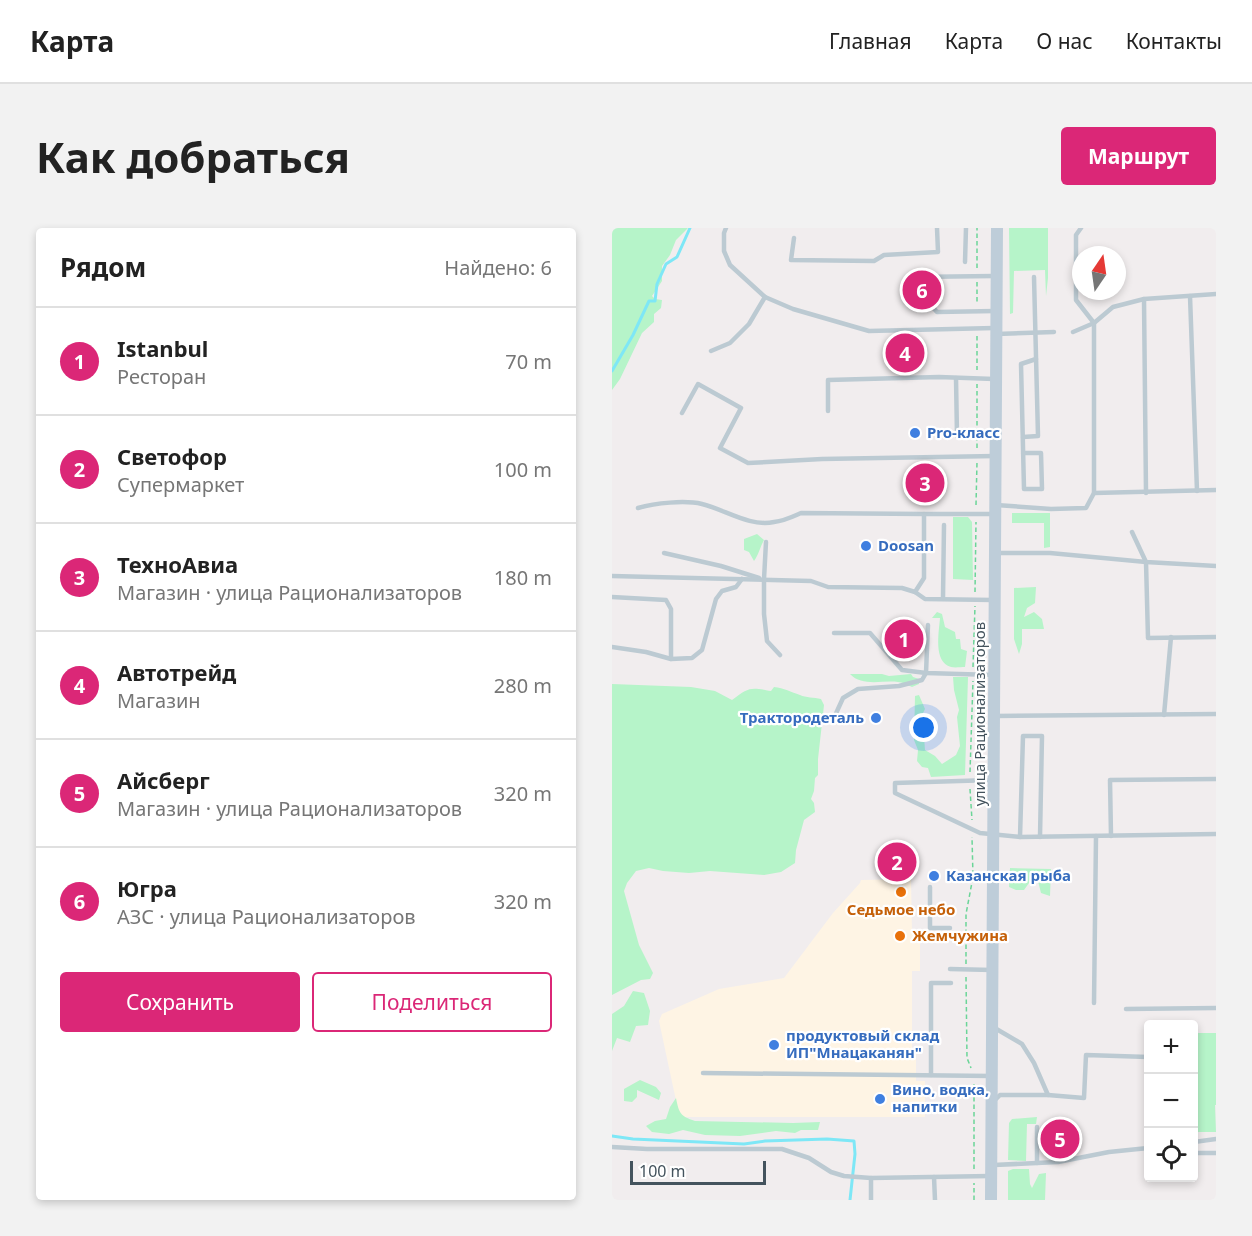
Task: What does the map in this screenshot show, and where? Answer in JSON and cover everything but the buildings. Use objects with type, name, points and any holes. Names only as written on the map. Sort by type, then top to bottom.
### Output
[{"type":"main road","name":"улица Рационализаторов","points":[[991,1200],[997,228]]},
{"type":"lane","points":[[726,228],[724,251],[730,265],[765,297],[793,309],[869,332],[977,329],[1054,332]]},
{"type":"lane","points":[[794,238],[791,260],[874,261],[884,255],[938,252],[937,228]]},
{"type":"lane","points":[[965,262],[966,228]]},
{"type":"lane","points":[[638,508],[651,504],[703,504],[751,521],[771,523],[801,513],[976,514],[996,509],[1086,508],[1094,493],[1094,322],[1076,300],[1076,235],[1081,228]]},
{"type":"lane","points":[[997,276],[912,277],[913,300],[928,302],[937,312],[997,311]]},
{"type":"lane","points":[[1023,437],[1038,436],[1034,277]]},
{"type":"lane","points":[[1073,332],[1094,322],[1113,307],[1144,299],[1216,294]]},
{"type":"lane","points":[[1190,296],[1197,491]]},
{"type":"lane","points":[[711,351],[730,343],[749,324],[765,297]]},
{"type":"lane","points":[[1144,299],[1146,493]]},
{"type":"lane","points":[[1023,453],[1041,453],[1042,489],[1024,489],[1023,453],[1023,437],[1021,364],[1036,359]]},
{"type":"lane","points":[[956,378],[957,436]]},
{"type":"lane","points":[[828,411],[828,380],[997,379]]},
{"type":"lane","points":[[682,413],[698,384],[741,408],[720,448],[748,463],[822,459],[995,456]]},
{"type":"lane","points":[[1094,493],[1216,490]]},
{"type":"lane","points":[[915,592],[924,578],[924,514]]},
{"type":"lane","points":[[944,525],[944,598]]},
{"type":"lane","points":[[1132,532],[1146,562],[1148,638],[1216,637]]},
{"type":"lane","points":[[766,542],[764,579],[766,641],[780,655]]},
{"type":"lane","points":[[664,553],[764,579]]},
{"type":"lane","points":[[996,553],[1050,553],[1216,566]]},
{"type":"lane","points":[[612,576],[811,581],[828,587],[902,588],[915,592],[925,599],[995,600]]},
{"type":"lane","points":[[612,647],[646,652],[671,659],[692,658],[702,650],[716,599],[723,591],[736,586],[742,579]]},
{"type":"lane","points":[[612,597],[666,600],[671,609],[671,659]]},
{"type":"lane","points":[[833,720],[843,698],[858,689],[899,686],[922,680],[926,673],[928,625]]},
{"type":"lane","points":[[834,633],[870,633],[902,670],[995,675]]},
{"type":"lane","points":[[1164,715],[1171,637]]},
{"type":"lane","points":[[995,716],[1216,714]]},
{"type":"lane","points":[[1020,837],[1023,736],[1042,736],[1040,837]]},
{"type":"lane","points":[[1111,836],[1110,780],[1216,779]]},
{"type":"lane","points":[[994,780],[896,783],[895,793],[980,833],[994,835],[1040,837],[1216,834]]},
{"type":"lane","points":[[1094,1003],[1096,836]]},
{"type":"lane","points":[[930,887],[930,928],[951,928]]},
{"type":"lane","points":[[950,969],[992,970]]},
{"type":"lane","points":[[931,1075],[931,983],[951,983]]},
{"type":"lane","points":[[1126,1009],[1216,1008]]},
{"type":"lane","points":[[992,1027],[1022,1044],[1034,1063],[1048,1095]]},
{"type":"lane","points":[[992,1104],[1000,1095],[1084,1098],[1086,1055],[1148,1056],[1148,1074]]},
{"type":"lane","points":[[703,1072],[992,1076]]},
{"type":"lane","points":[[1037,1127],[1037,1164]]},
{"type":"lane","points":[[1198,1141],[1216,1139]]},
{"type":"lane","points":[[612,1147],[782,1149],[808,1158],[831,1172],[844,1176],[871,1178],[974,1176],[991,1171],[1058,1162],[1108,1152],[1144,1148]]},
{"type":"lane","points":[[1198,1153],[1216,1153]]},
{"type":"lane","points":[[934,1177],[935,1200]]},
{"type":"lane","points":[[871,1178],[871,1200]]},
{"type":"path","points":[[977,228],[977,311]]},
{"type":"path","points":[[974,1200],[974,1076],[967,1058],[966,914],[973,877],[970,780],[975,600],[977,329]]},
{"type":"shaded area","points":[[911,879],[912,934],[920,934],[920,971],[912,971],[912,1053],[916,1054],[916,1081],[925,1081],[925,1117],[684,1117],[678,1110],[659,1021],[662,1014],[719,989],[784,978],[861,880]]},
{"type":"green space","points":[[612,228],[688,228],[676,240],[670,255],[662,266],[662,281],[652,296],[662,300],[661,308],[654,314],[654,322],[642,333],[620,379],[612,390]]},
{"type":"green space","points":[[1009,228],[1048,228],[1046,296],[1045,270],[1014,271],[1013,313],[1010,314]]},
{"type":"green space","points":[[1012,513],[1050,513],[1050,547],[1044,548],[1044,523],[1012,523]]},
{"type":"green space","points":[[953,517],[968,517],[972,522],[973,580],[953,579]]},
{"type":"green space","points":[[757,534],[764,540],[754,561],[749,552],[744,550],[744,539]]},
{"type":"green space","points":[[1036,587],[1035,603],[1027,608],[1024,617],[1034,612],[1042,619],[1044,629],[1022,629],[1019,654],[1014,639],[1014,588]]},
{"type":"green space","points":[[937,612],[942,614],[945,627],[955,632],[956,639],[960,639],[961,649],[967,651],[965,667],[951,667],[942,659],[938,646],[940,618],[932,618]]},
{"type":"green space","points":[[850,674],[889,676],[911,674],[919,679],[919,684],[912,687],[900,682],[866,682]]},
{"type":"green space","points":[[953,677],[968,677],[965,775],[931,777],[928,768],[922,767],[917,761],[918,750],[914,740],[915,696],[919,695],[925,709],[920,719],[923,723],[925,750],[942,764],[956,755],[960,746],[957,717],[959,710]]},
{"type":"green space","points":[[612,684],[691,687],[715,691],[732,700],[750,689],[771,691],[774,687],[805,697],[821,699],[824,705],[818,775],[815,778],[811,799],[815,812],[804,820],[795,863],[781,872],[764,875],[710,871],[689,873],[649,868],[636,871],[624,891],[639,945],[653,973],[650,979],[641,980],[612,995]]},
{"type":"green space","points":[[1010,868],[1051,869],[1050,896],[1041,893],[1036,873],[1030,873],[1029,883],[1024,890],[1009,887]]},
{"type":"green space","points":[[633,991],[644,993],[650,1011],[648,1025],[636,1026],[630,1042],[617,1038],[612,1051],[612,1014],[624,1006]]},
{"type":"green space","points":[[1198,1033],[1216,1033],[1216,1132],[1198,1132]]},
{"type":"green space","points":[[640,1080],[656,1087],[661,1093],[659,1100],[637,1090],[637,1097],[632,1102],[624,1101],[624,1089]]},
{"type":"green space","points":[[676,1098],[681,1113],[695,1121],[820,1122],[818,1130],[801,1130],[795,1133],[776,1131],[740,1136],[705,1135],[683,1130],[669,1134],[652,1132],[646,1126],[666,1119]]},
{"type":"green space","points":[[1037,1117],[1036,1124],[1027,1124],[1026,1161],[1008,1160],[1009,1123],[1012,1119]]},
{"type":"green space","points":[[1029,1169],[1032,1188],[1039,1174],[1046,1173],[1045,1200],[1008,1200],[1008,1171]]},
{"type":"waterway","points":[[612,371],[649,301],[655,301],[657,284],[666,264],[677,257],[690,228]]},
{"type":"waterway","points":[[612,1136],[744,1144],[827,1139],[854,1141],[855,1154],[850,1200]]},
{"type":"place","name":"Югра","points":[[922,290]]},
{"type":"place","name":"Автотрейд","points":[[905,353]]},
{"type":"place","name":"Pro-класс","points":[[915,433]]},
{"type":"place","name":"ТехноАвиа","points":[[925,483]]},
{"type":"place","name":"Doosan","points":[[866,546]]},
{"type":"place","name":"Istanbul","points":[[904,639]]},
{"type":"place","name":"Трактородеталь","points":[[876,718]]},
{"type":"place","name":"Светофор","points":[[897,862]]},
{"type":"place","name":"Казанская рыба","points":[[934,876]]},
{"type":"place","name":"Седьмое небо","points":[[901,892]]},
{"type":"place","name":"Жемчужина","points":[[900,936]]},
{"type":"place","name":"продуктовый склад ИП\"Мнацаканян\"","points":[[774,1045]]},
{"type":"place","name":"Вино, водка, напитки","points":[[880,1099]]},
{"type":"place","name":"Айсберг","points":[[1060,1139]]}]
